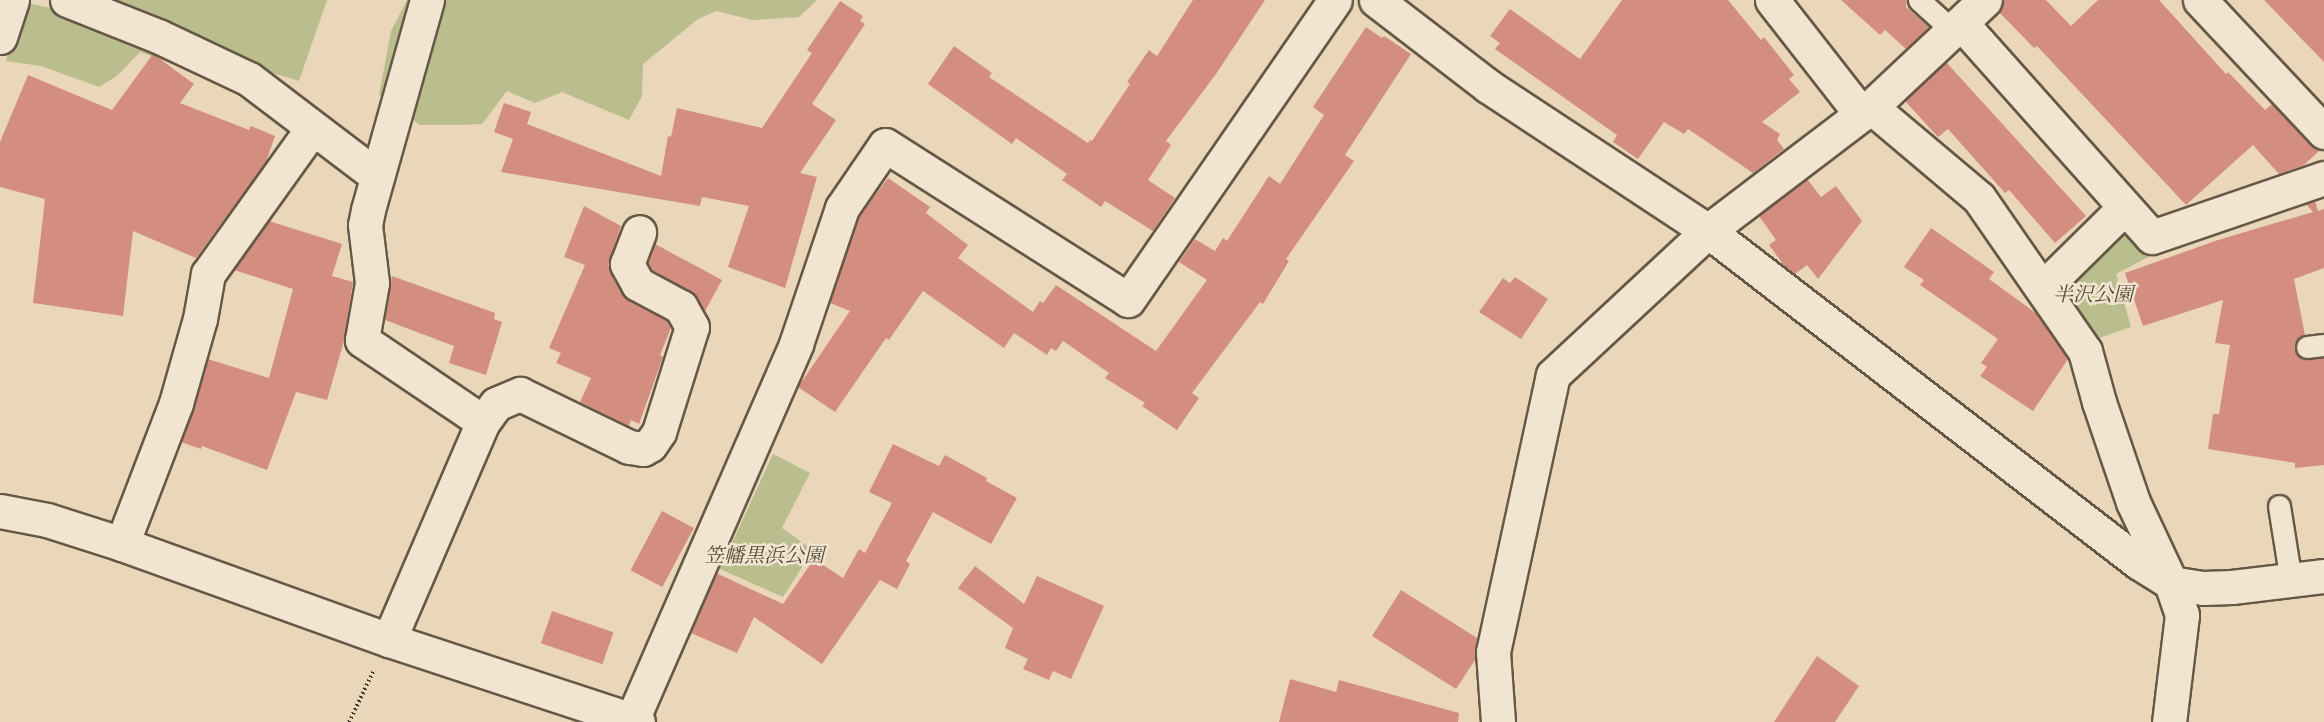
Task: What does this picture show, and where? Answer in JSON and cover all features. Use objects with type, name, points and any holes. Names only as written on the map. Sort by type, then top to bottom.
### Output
[{"type":"street","points":[[0,37],[12,0]]},
{"type":"street","points":[[68,0],[158,36],[249,79],[377,176]]},
{"type":"street","points":[[427,0],[365,225],[372,283],[362,340],[483,422]]},
{"type":"street","points":[[0,511],[47,520],[122,544],[389,640],[635,721],[796,344],[842,208],[885,145],[1128,300],[1335,0]]},
{"type":"street","points":[[1376,0],[1488,86],[1708,231],[2138,562],[2171,583],[2203,588],[2232,587],[2324,576]]},
{"type":"street","points":[[1772,0],[1866,110],[1979,198],[2085,351],[2099,402],[2133,502],[2171,583],[2182,615],[2169,722]]},
{"type":"street","points":[[1498,722],[1493,652],[1553,375],[1708,231],[1866,110],[1985,0]]},
{"type":"street","points":[[2200,0],[2324,132]]},
{"type":"street","points":[[1957,27],[2152,237],[2324,178]]},
{"type":"street","points":[[122,544],[176,403],[200,319],[208,274],[312,129]]},
{"type":"street","points":[[2043,288],[2124,208]]},
{"type":"street","points":[[389,640],[483,422],[496,404],[520,394],[629,447],[643,449],[650,445],[659,432],[672,398],[692,327],[681,307],[638,284],[627,264],[639,232]]},
{"type":"lane","points":[[1919,0],[1957,27]]},
{"type":"lane","points":[[2279,506],[2291,581]]},
{"type":"path","points":[[349,722],[389,640]]},
{"type":"green space","points":[[63,0],[327,0],[299,81],[270,72],[248,59],[226,57],[211,78],[140,52],[117,76],[99,87],[41,66],[6,61],[23,2],[51,8]]},
{"type":"green space","points":[[407,0],[817,0],[799,17],[753,20],[716,11],[698,19],[643,64],[642,96],[629,120],[562,92],[535,103],[507,91],[482,124],[420,125],[379,95],[391,31]]},
{"type":"green space","name":"半沢公園","points":[[2116,231],[2133,232],[2152,255],[2116,274],[2131,327],[2093,340],[2063,301],[2064,282]]},
{"type":"green space","name":"笠幡黒浜公園","points":[[773,454],[810,473],[782,528],[813,550],[783,597],[720,569]]},
{"type":"building","points":[[1193,0],[1265,0],[1216,74],[1166,141],[1171,145],[1148,180],[1175,198],[1153,231],[1105,201],[1101,207],[1062,180],[1067,174],[1016,138],[1012,144],[928,84],[954,46],[992,73],[989,77],[1088,143],[1092,141],[1130,84],[1127,82],[1149,50],[1157,56]]},
{"type":"building","points":[[1622,0],[1728,0],[1761,40],[1764,37],[1794,75],[1789,79],[1800,92],[1762,122],[1780,134],[1777,140],[1784,149],[1753,173],[1688,129],[1684,134],[1664,122],[1638,159],[1613,142],[1617,135],[1495,49],[1500,43],[1490,36],[1510,9],[1580,59]]},
{"type":"building","points":[[1841,0],[1907,0],[1906,7],[1929,27],[1906,49],[1885,30],[1880,35]]},
{"type":"building","points":[[2003,0],[2046,0],[2071,26],[2098,0],[2159,0],[2226,74],[2228,72],[2265,110],[2272,104],[2310,145],[2320,150],[2304,165],[2279,174],[2253,145],[2186,205],[2037,46],[2034,48],[1999,12]]},
{"type":"building","points":[[2264,0],[2324,0],[2324,62]]},
{"type":"building","points":[[840,1],[863,16],[860,21],[865,24],[812,104],[836,120],[800,173],[817,177],[785,288],[728,267],[749,206],[702,197],[700,206],[501,172],[513,139],[494,132],[504,103],[531,112],[527,124],[661,176],[668,136],[671,137],[677,108],[762,128],[812,53],[807,50]]},
{"type":"building","points":[[1366,27],[1411,54],[1345,155],[1354,161],[1286,259],[1289,261],[1263,304],[1260,302],[1192,393],[1199,398],[1177,430],[1142,406],[1145,403],[1105,378],[1109,373],[1063,341],[1056,351],[1051,348],[1047,355],[1014,333],[1004,348],[923,291],[889,340],[886,338],[835,412],[798,387],[850,311],[830,303],[859,216],[888,178],[930,207],[926,213],[968,245],[958,258],[1033,312],[1040,301],[1043,303],[1056,285],[1156,351],[1207,280],[1179,262],[1195,239],[1215,251],[1223,238],[1227,241],[1269,176],[1280,184],[1324,115],[1313,107]]},
{"type":"building","points":[[153,54],[194,84],[180,103],[249,130],[251,126],[275,136],[266,162],[196,258],[133,231],[123,316],[33,303],[45,199],[0,187],[0,142],[28,75],[112,110]]},
{"type":"building","points":[[1946,62],[2086,216],[2055,243],[2009,190],[2005,193],[1948,129],[1938,137],[1905,101]]},
{"type":"building","points":[[1807,179],[1821,197],[1836,186],[1862,221],[1818,279],[1807,265],[1795,274],[1786,268],[1769,245],[1776,240],[1759,216]]},
{"type":"building","points":[[2315,201],[2318,211],[2324,209],[2324,268],[2294,279],[2305,335],[2296,341],[2294,348],[2303,359],[2324,358],[2324,465],[2295,468],[2295,463],[2208,449],[2213,414],[2219,414],[2230,345],[2215,343],[2223,300],[2143,326],[2125,273],[2218,240],[2313,212],[2306,204]]},
{"type":"building","points":[[584,206],[621,226],[608,265],[622,293],[629,301],[667,321],[671,328],[660,355],[663,357],[639,424],[631,420],[629,426],[580,402],[591,378],[556,363],[561,353],[549,348],[585,265],[564,257]]},
{"type":"building","points":[[269,221],[342,244],[332,276],[353,282],[344,341],[327,400],[296,392],[267,470],[202,446],[201,449],[181,442],[208,359],[269,378],[293,289],[234,270]]},
{"type":"building","points":[[1931,228],[1994,272],[1989,279],[2037,314],[2068,359],[2033,411],[1980,376],[1987,367],[1981,363],[1998,339],[1920,285],[1924,280],[1904,267]]},
{"type":"building","points":[[655,244],[722,280],[705,311],[690,291],[652,270],[648,263]]},
{"type":"building","points":[[392,276],[495,313],[494,319],[502,322],[486,375],[449,363],[454,346],[385,320]]},
{"type":"building","points":[[1515,277],[1548,299],[1521,339],[1479,312],[1503,278],[1510,283]]},
{"type":"building","points":[[893,444],[939,466],[945,455],[1017,498],[991,544],[933,512],[906,561],[910,564],[897,589],[880,580],[822,664],[754,617],[737,653],[691,633],[716,573],[783,604],[814,559],[843,578],[859,549],[865,553],[892,503],[869,492]]},
{"type":"building","points":[[662,511],[694,528],[662,587],[631,570]]},
{"type":"building","points":[[975,566],[1024,604],[1037,576],[1104,606],[1071,679],[1053,671],[1049,680],[1023,669],[1028,659],[1005,648],[1013,628],[958,588]]},
{"type":"building","points":[[1401,590],[1477,638],[1475,660],[1456,689],[1372,636]]},
{"type":"building","points":[[552,611],[613,632],[602,664],[541,643]]},
{"type":"building","points":[[1817,656],[1859,686],[1835,722],[1774,722]]},
{"type":"building","points":[[1290,679],[1336,692],[1339,680],[1459,713],[1458,722],[1279,722]]}]
